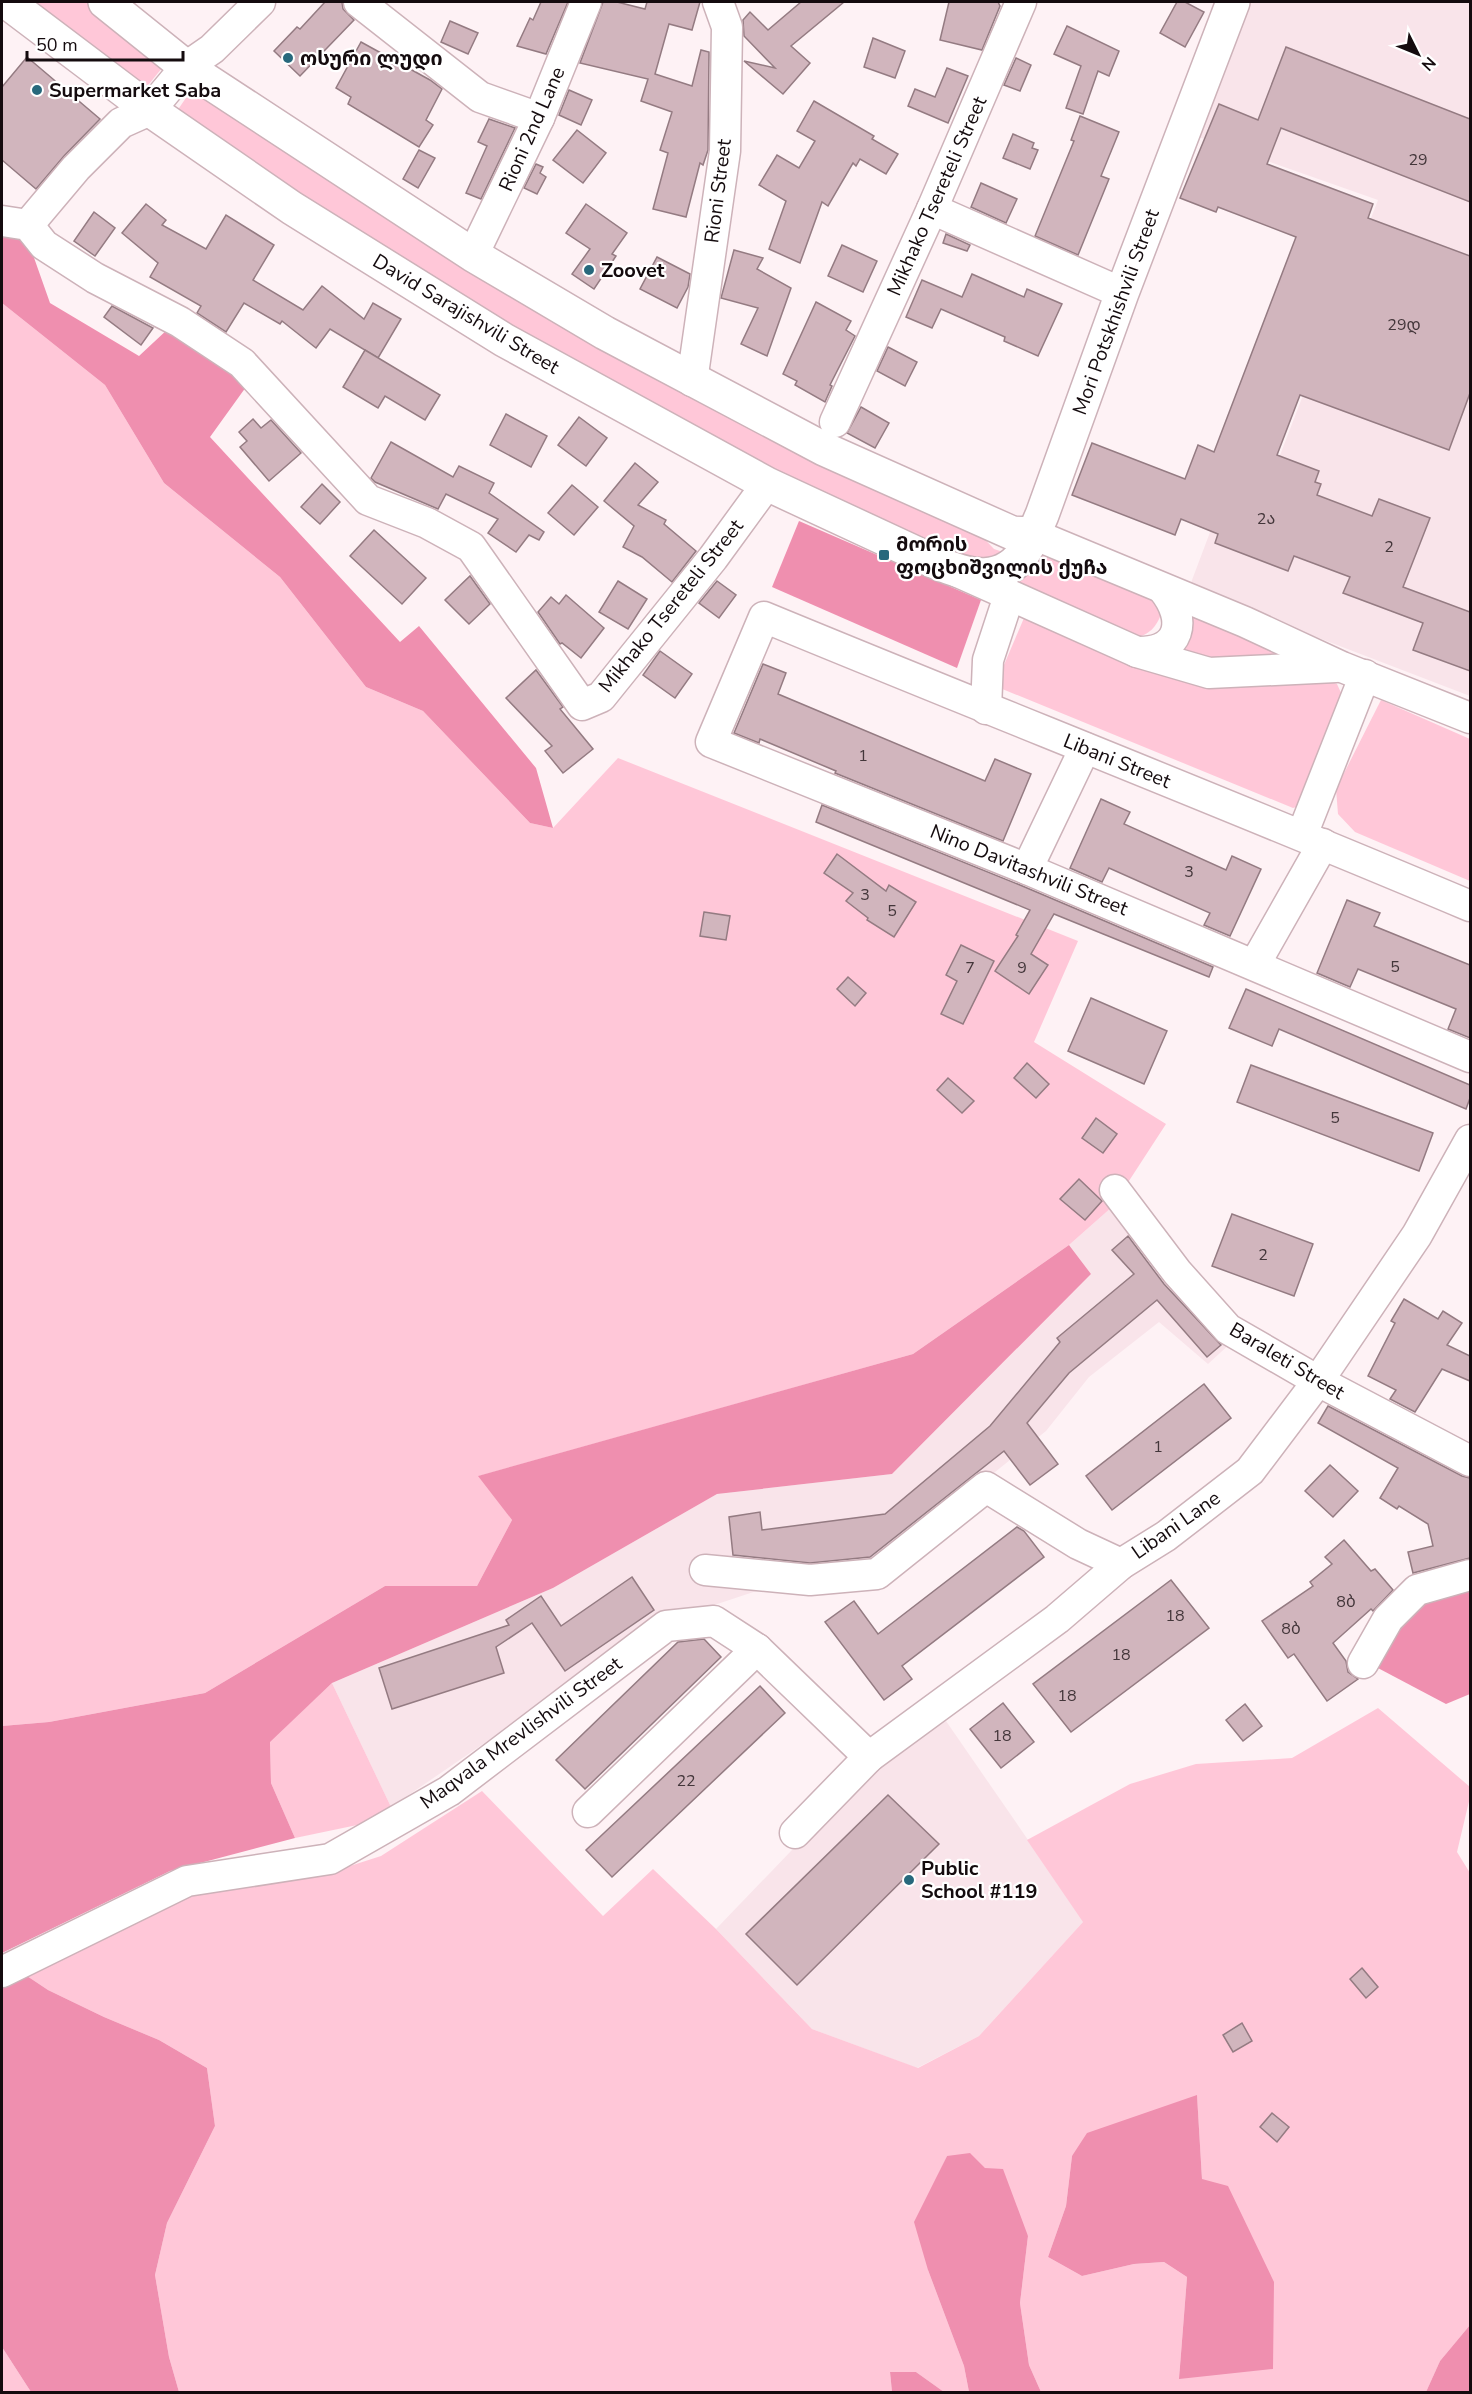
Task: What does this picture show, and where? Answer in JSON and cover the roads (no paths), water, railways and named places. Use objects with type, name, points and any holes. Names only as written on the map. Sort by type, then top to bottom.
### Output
[{"type":"main road","name":"David Sarajishvili Street","points":[[7,2],[150,110],[292,208],[504,340],[767,484],[957,572]]},
{"type":"main road","points":[[105,2],[186,67],[473,255],[605,333],[692,381],[835,454],[1012,533],[1033,534]]},
{"type":"main road","name":"Mori Potskhishvili Street","points":[[957,572],[976,576],[995,573],[1012,564],[1026,550],[1042,515],[1122,293],[1233,2]]},
{"type":"street","points":[[15,223],[76,168],[121,123],[150,110],[186,67],[212,49],[260,2]]},
{"type":"street","points":[[359,2],[480,97],[539,118]]},
{"type":"street","name":"Rioni 2nd Lane","points":[[473,255],[539,118],[586,2]]},
{"type":"street","name":"Rioni Street","points":[[692,381],[725,151],[727,27],[718,2]]},
{"type":"street","name":"Mikhako Tsereteli Street","points":[[835,422],[932,209],[1021,2]]},
{"type":"street","points":[[932,209],[1122,293]]},
{"type":"street","name":"Mikhako Tsereteli Street","points":[[15,223],[94,278],[180,322],[242,363],[368,500],[427,523],[471,547],[582,705],[601,697],[713,558],[767,484]]},
{"type":"street","points":[[1033,534],[1470,718]]},
{"type":"street","points":[[957,572],[1137,652],[1209,673],[1354,671]]},
{"type":"street","points":[[1137,652],[1152,652],[1160,649],[1167,645],[1176,633],[1179,617],[1174,602],[1162,589]]},
{"type":"street","points":[[986,709],[988,660],[1009,596]]},
{"type":"street","name":"Libani Street","points":[[764,617],[1470,906]]},
{"type":"street","name":"Nino Davitashvili Street","points":[[764,617],[711,742],[1027,868],[1470,1057]]},
{"type":"street","points":[[1255,964],[1313,840],[1354,671]]},
{"type":"street","points":[[1027,868],[1085,748]]},
{"type":"street","name":"Libani Lane","points":[[795,1833],[868,1757],[1057,1619],[1121,1564],[1166,1536],[1250,1471],[1318,1381],[1418,1235],[1470,1140]]},
{"type":"street","name":"Baraleti Street","points":[[1115,1190],[1177,1272],[1228,1329],[1318,1381],[1470,1461]]},
{"type":"street","points":[[705,1570],[810,1580],[877,1574],[986,1487],[1078,1544],[1121,1564]]},
{"type":"street","points":[[1364,1663],[1388,1619],[1417,1590],[1470,1575]]},
{"type":"street","name":"Maqvala Mrevlishvili Street","points":[[2,1972],[187,1881],[330,1859],[448,1791],[666,1626],[714,1621],[757,1649],[868,1757]]},
{"type":"street","points":[[588,1812],[757,1649]]},
{"type":"place","name":"ოსური ლუდი","points":[[288,58]]},
{"type":"place","name":"Supermarket Saba","points":[[37,90]]},
{"type":"place","name":"Zoovet","points":[[589,270]]},
{"type":"place","name":"მორის ფოცხიშვილის ქუჩა","points":[[884,555]]},
{"type":"place","name":"Public School #119","points":[[909,1880]]}]
